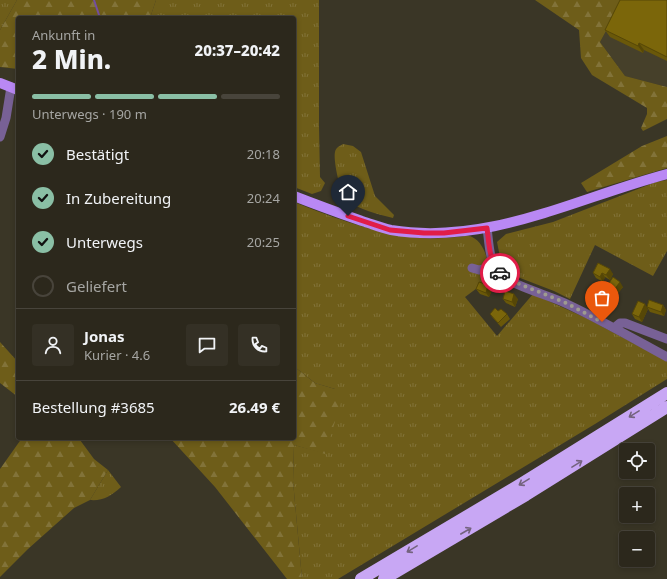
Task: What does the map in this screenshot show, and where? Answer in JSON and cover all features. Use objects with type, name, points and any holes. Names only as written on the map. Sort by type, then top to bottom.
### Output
[{"type":"highway","points":[[361,579],[522,484],[667,393]]},
{"type":"highway","points":[[384,579],[526,495],[667,407]]},
{"type":"main road","points":[[0,83],[14,88]]},
{"type":"main road","points":[[296,197],[390,230],[444,233],[487,228],[530,218],[667,174]]},
{"type":"street","points":[[0,136],[14,88]]},
{"type":"street","points":[[487,228],[489,247],[496,267],[503,276],[566,303],[667,357]]},
{"type":"street","points":[[472,268],[479,270],[496,267]]},
{"type":"street","points":[[614,328],[620,323],[625,323],[667,339]]},
{"type":"shaded area","points":[[623,0],[667,0],[667,87],[625,76],[600,42]]},
{"type":"green space","points":[[0,0],[17,0],[0,30]]},
{"type":"green space","points":[[17,0],[156,0],[151,16],[16,16],[16,69],[0,67],[0,30]]},
{"type":"green space","points":[[156,0],[319,0],[320,177],[325,183],[321,191],[312,194],[296,188],[296,16],[151,16]]},
{"type":"green space","points":[[535,0],[623,0],[600,42],[625,76],[667,87],[667,119],[643,131],[641,128],[647,114],[647,108],[592,75],[581,58],[579,30]]},
{"type":"green space","points":[[667,136],[667,168],[587,192],[581,183],[642,146]]},
{"type":"green space","points":[[343,144],[353,146],[361,152],[375,196],[394,215],[393,218],[363,209],[344,197],[335,162],[336,149]]},
{"type":"green space","points":[[667,180],[667,251],[653,276],[595,245],[570,299],[554,291],[515,276],[507,271],[501,262],[497,242],[506,234],[553,222],[656,182]]},
{"type":"green space","points":[[296,203],[340,219],[388,233],[425,238],[469,236],[474,238],[484,250],[488,271],[496,274],[465,297],[497,336],[533,294],[586,318],[667,361],[667,379],[338,579],[302,579],[293,481],[294,445],[325,453],[335,389],[315,383],[296,368]]},
{"type":"green space","points":[[0,342],[16,360],[16,395],[0,383]]},
{"type":"green space","points":[[296,368],[315,383],[335,389],[342,399],[325,454],[294,445],[293,481],[302,579],[287,579],[215,487],[172,440],[296,440]]},
{"type":"green space","points":[[21,440],[80,440],[94,459],[108,470],[90,500],[74,508],[28,549],[0,577],[0,469]]},
{"type":"green space","points":[[108,470],[121,487],[107,497],[99,500],[90,500]]},
{"type":"building","points":[[620,0],[667,0],[667,57],[639,43],[638,46],[605,30]]},
{"type":"building","points":[[598,263],[610,269],[606,275],[602,273],[600,277],[593,273]]},
{"type":"building","points":[[613,277],[620,282],[611,294],[605,289]]},
{"type":"building","points":[[479,282],[488,285],[486,293],[476,289]]},
{"type":"building","points":[[505,291],[514,294],[512,302],[503,299]]},
{"type":"building","points":[[649,300],[663,305],[661,312],[647,307]]},
{"type":"building","points":[[638,301],[645,304],[639,317],[632,314]]},
{"type":"building","points":[[495,308],[498,311],[501,309],[507,314],[498,323],[490,314]]},
{"type":"waterway","points":[[94,0],[99,16]]},
{"type":"way so far","points":[[500,273],[517,283],[566,303],[602,322]]},
{"type":"route","points":[[348,216],[390,230],[424,233],[444,233],[487,228],[489,247],[494,264],[500,273]]}]
